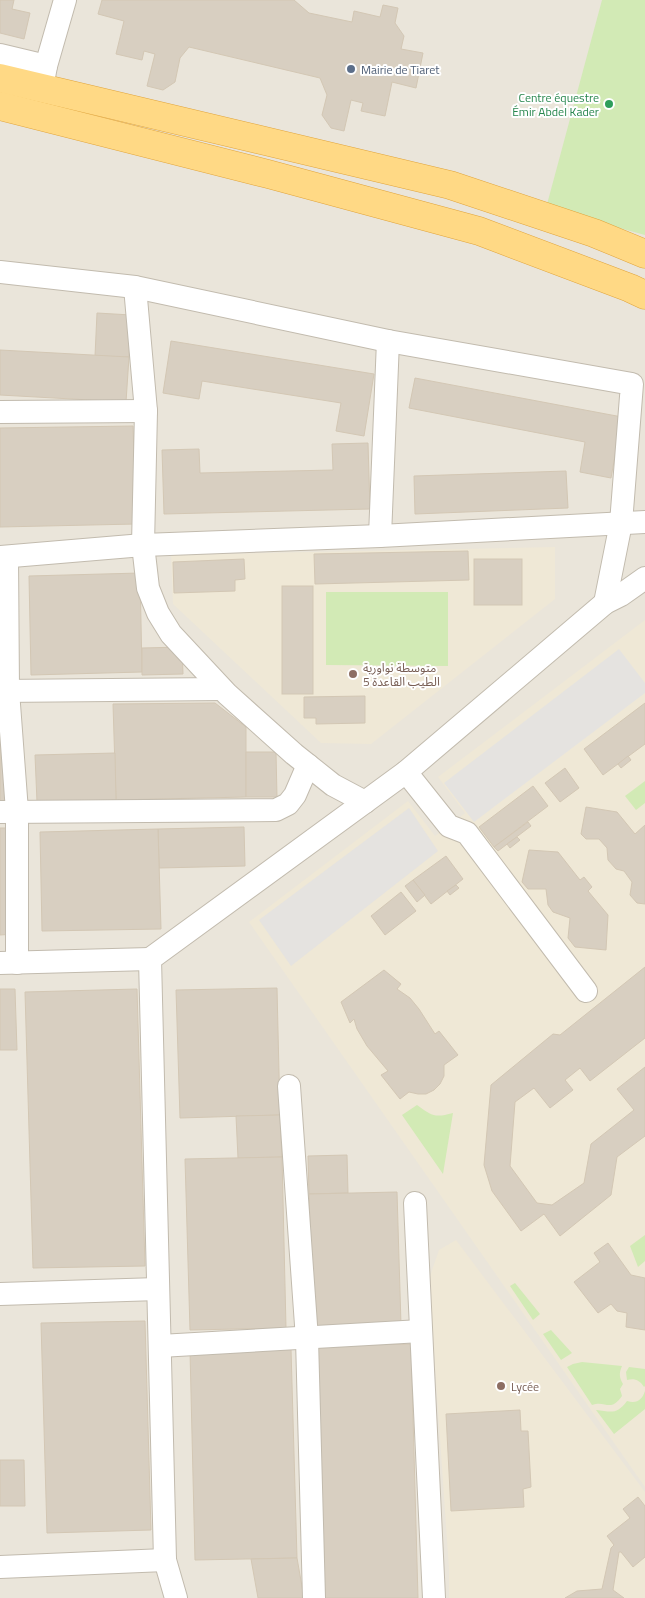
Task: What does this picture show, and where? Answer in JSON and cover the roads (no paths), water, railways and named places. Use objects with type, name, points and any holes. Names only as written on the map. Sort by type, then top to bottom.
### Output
[{"type":"highway","points":[[0,78],[44,77],[450,185],[594,233],[645,254]]},
{"type":"highway","points":[[0,106],[268,174],[479,231],[645,295]]},
{"type":"street","points":[[0,56],[44,77],[65,0]]},
{"type":"street","points":[[0,272],[136,287],[388,341],[632,384],[621,523],[605,603]]},
{"type":"street","points":[[136,287],[146,411],[144,545],[148,588],[158,613],[171,634],[222,689],[294,754],[333,785],[365,802]]},
{"type":"street","points":[[380,536],[388,341]]},
{"type":"street","points":[[0,412],[146,411]]},
{"type":"street","points":[[645,522],[380,536],[144,545],[3,557],[9,963],[150,959],[406,772],[605,603],[621,595],[645,578]]},
{"type":"street","points":[[4,691],[222,689]]},
{"type":"street","points":[[8,812],[276,810],[288,804],[295,795],[308,765]]},
{"type":"street","points":[[406,772],[448,826],[466,833],[586,991]]},
{"type":"street","points":[[150,959],[165,1560],[176,1598]]},
{"type":"street","points":[[289,1086],[307,1339],[314,1598]]},
{"type":"street","points":[[415,1202],[434,1598]]},
{"type":"street","points":[[0,1294],[158,1289]]},
{"type":"street","points":[[160,1346],[421,1331]]},
{"type":"street","points":[[0,1567],[165,1560]]},
{"type":"place","name":"Mairie de Tiaret","points":[[351,69]]},
{"type":"place","name":"Centre équestre Émir Abdel Kader","points":[[609,104]]},
{"type":"place","name":"متوسطة نواورية الطيب القاعدة 5","points":[[353,674]]},
{"type":"place","name":"Lycée","points":[[501,1386]]}]
